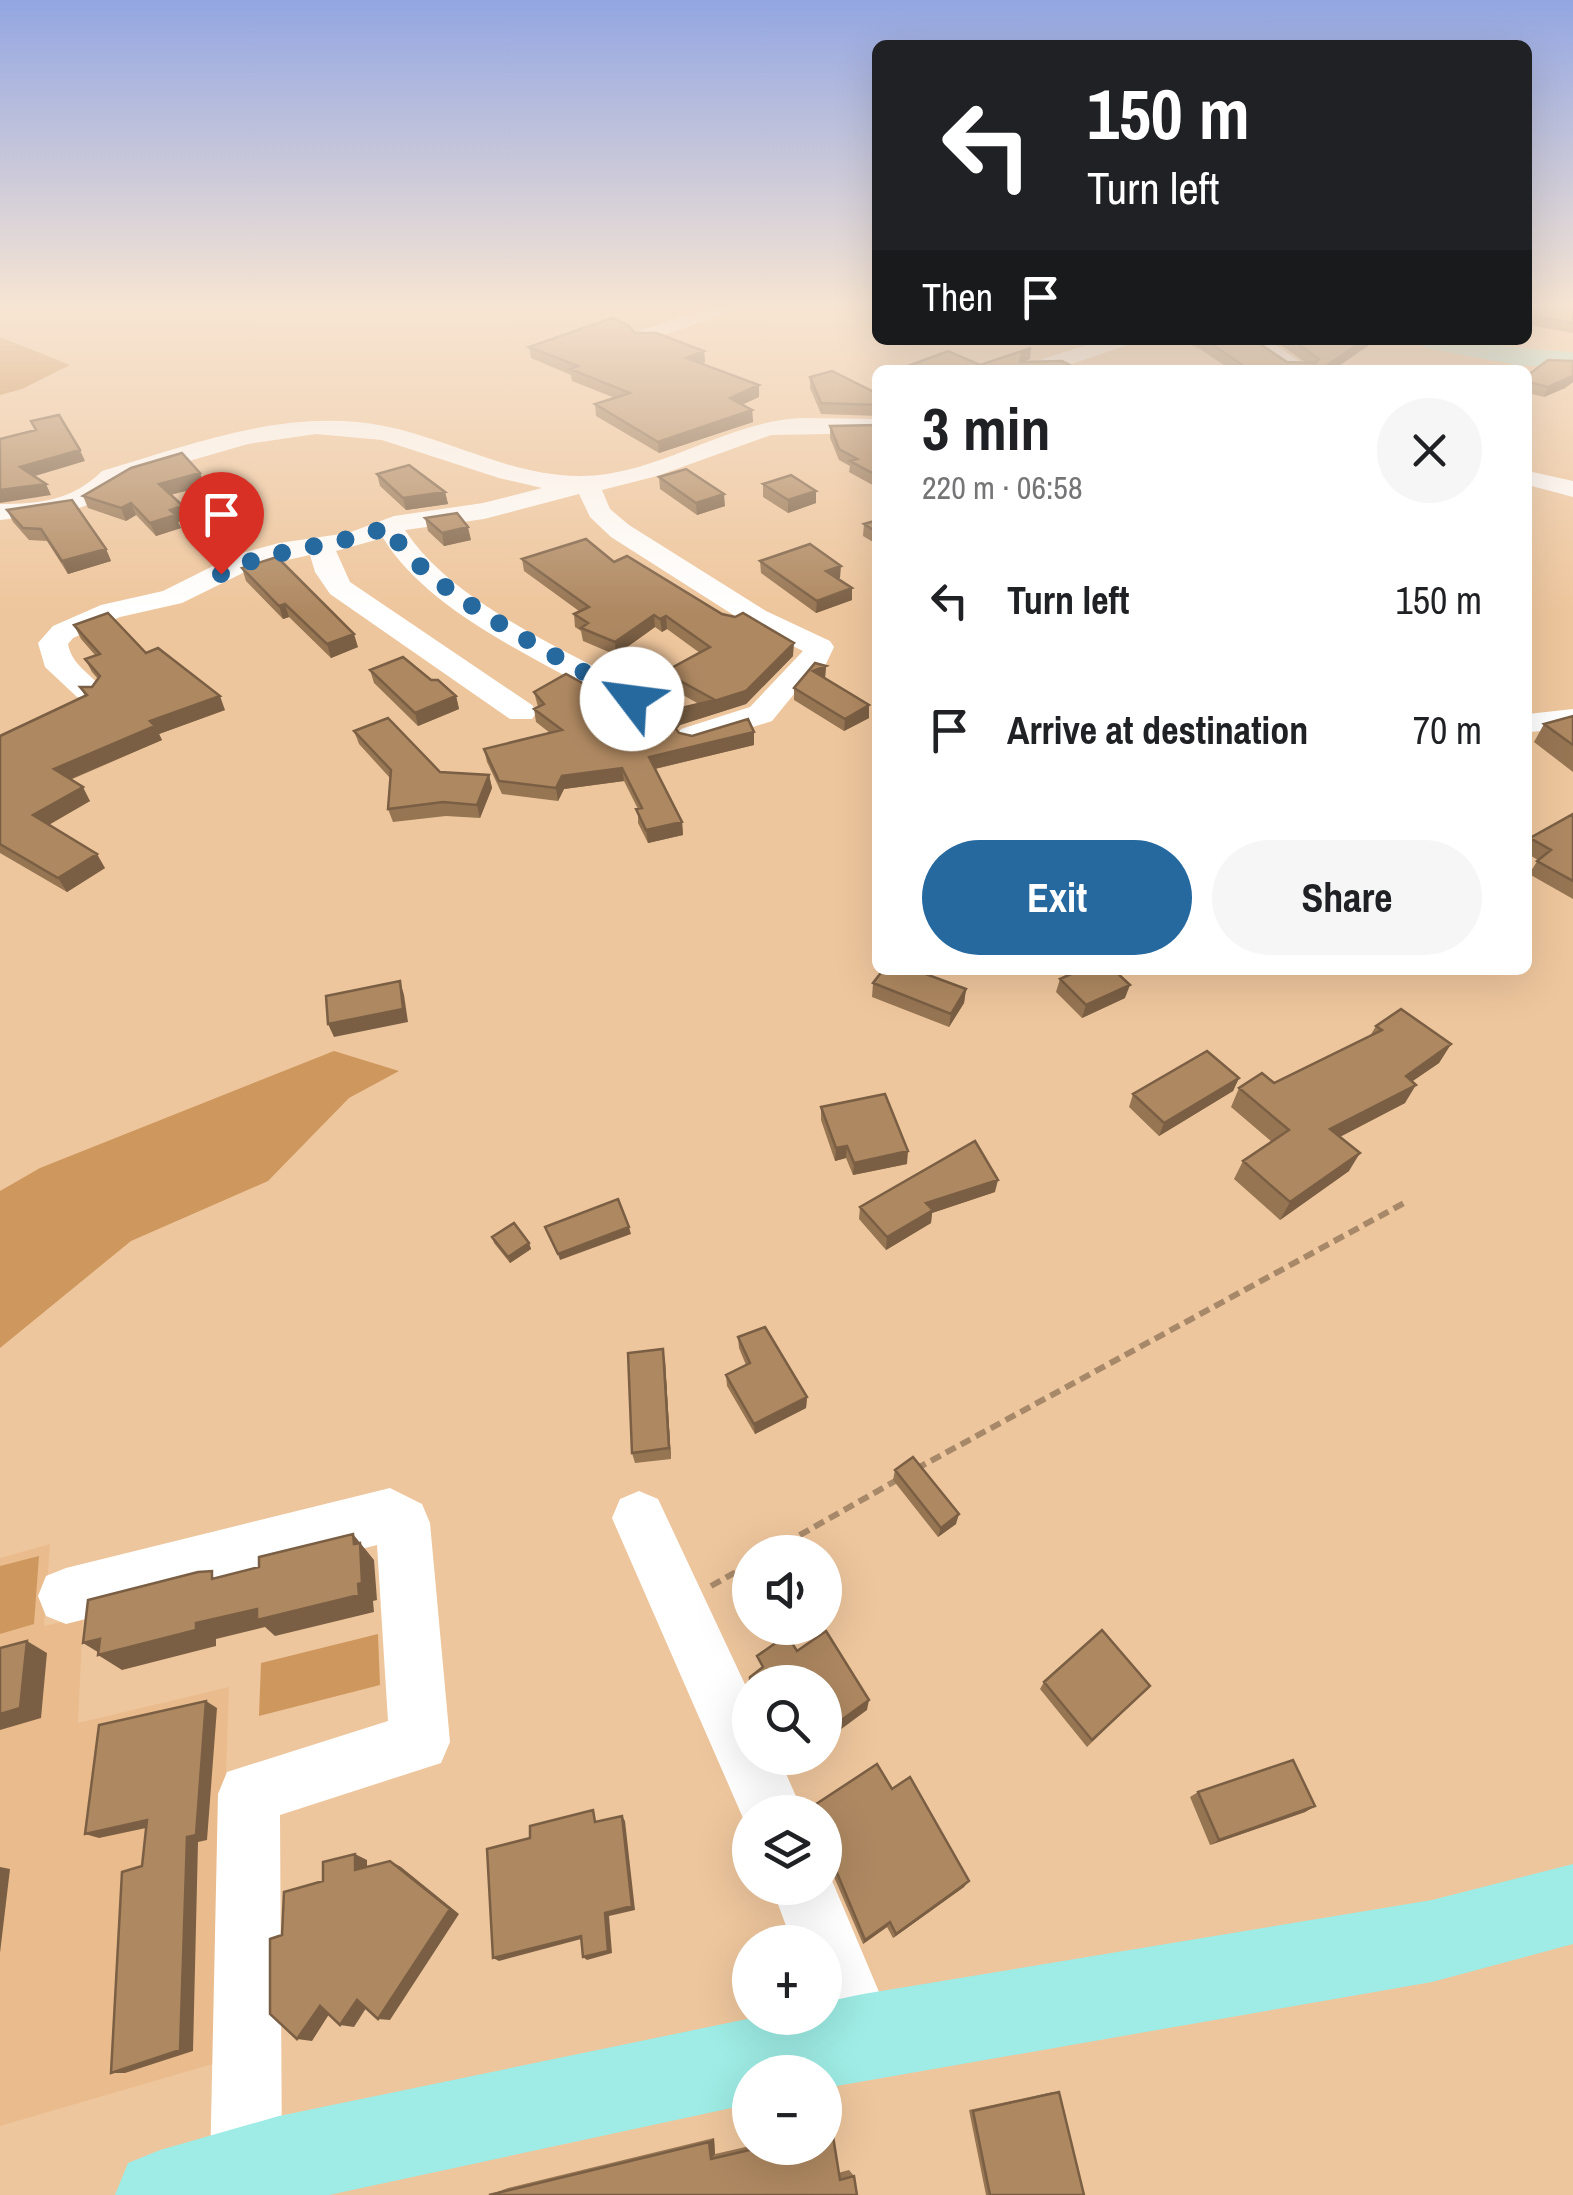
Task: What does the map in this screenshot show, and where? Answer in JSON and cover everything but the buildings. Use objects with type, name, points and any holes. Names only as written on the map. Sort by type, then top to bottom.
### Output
[{"type":"main road","points":[[160,2195],[246,2170],[863,2037],[1432,1940],[1573,1904]]},
{"type":"street","points":[[0,512],[54,509],[101,490],[111,476],[278,430],[322,426],[384,433],[515,476],[587,484]]},
{"type":"street","points":[[88,690],[56,661],[53,643],[63,632],[111,611],[172,596],[245,561],[279,551],[354,540],[430,516],[484,511],[619,479],[762,429],[872,426]]},
{"type":"street","points":[[1532,479],[1573,490]]},
{"type":"street","points":[[587,484],[599,512],[620,531],[756,617],[819,647],[814,660],[801,666],[760,714],[692,736]]},
{"type":"street","points":[[389,526],[397,546],[420,570],[470,604],[632,699]]},
{"type":"street","points":[[321,547],[329,572],[340,588],[521,712]]},
{"type":"street","points":[[1532,723],[1573,719]]},
{"type":"street","points":[[66,1596],[390,1515],[403,1522],[420,1742],[249,1794],[246,2170]]},
{"type":"street","points":[[639,1518],[764,1795]]},
{"type":"street","points":[[811,1905],[863,2037]]},
{"type":"path","points":[[800,1535],[1015,1413],[1282,1273],[1406,1202]]},
{"type":"shaded area","points":[[334,1051],[399,1071],[349,1098],[268,1181],[131,1241],[0,1348],[0,1191],[40,1168]]},
{"type":"shaded area","points":[[50,1544],[44,1626],[83,1617],[78,1723],[229,1687],[216,2063],[0,2126],[0,1558]]},
{"type":"shaded area","points":[[39,1556],[34,1624],[0,1634],[0,1566]]},
{"type":"shaded area","points":[[378,1634],[380,1685],[259,1716],[261,1663]]},
{"type":"route","points":[[221,574],[245,561],[279,551],[354,540],[389,526],[397,546],[420,570],[470,604],[632,699]]}]
